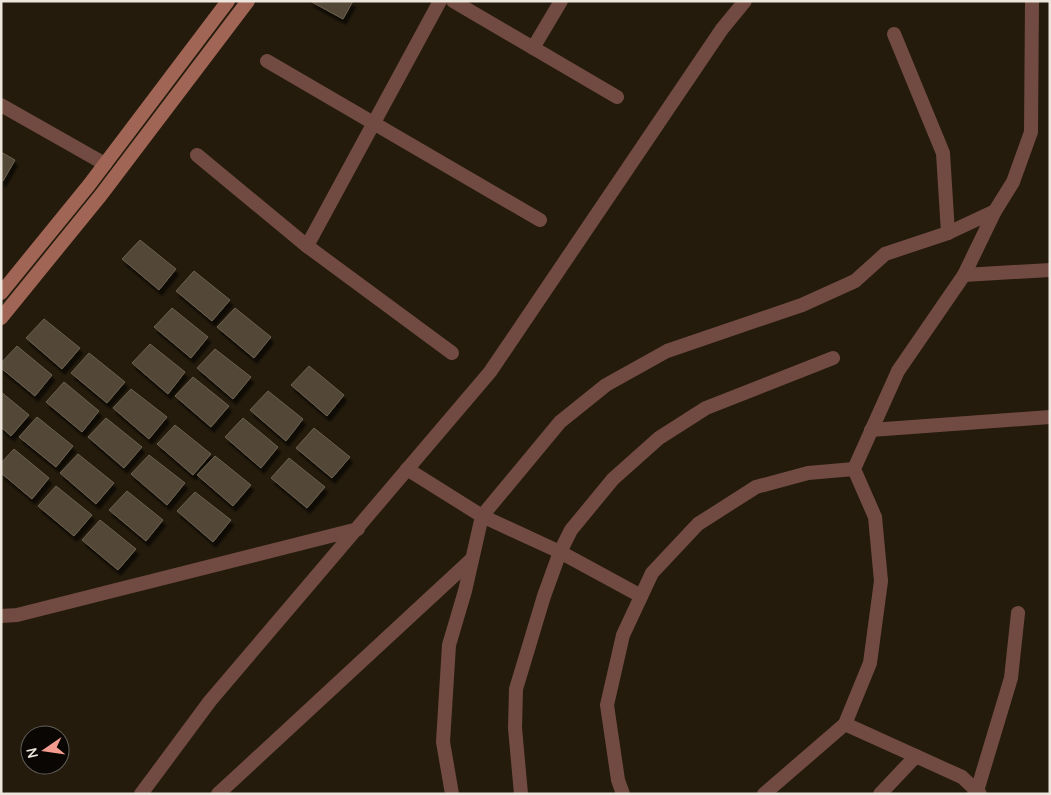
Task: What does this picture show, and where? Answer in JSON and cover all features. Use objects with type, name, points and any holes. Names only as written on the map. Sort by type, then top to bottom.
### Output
[{"type":"main road","points":[[1,293],[105,164],[228,1]]},
{"type":"main road","points":[[1,318],[101,195],[248,1]]},
{"type":"street","points":[[307,246],[440,1]]},
{"type":"street","points":[[452,1],[617,97]]},
{"type":"street","points":[[533,48],[561,1]]},
{"type":"street","points":[[141,794],[210,701],[490,372],[722,29],[745,1]]},
{"type":"street","points":[[764,794],[845,724],[870,664],[881,581],[875,517],[854,469],[898,371],[964,275],[995,211],[1013,182],[1031,132],[1032,1]]},
{"type":"street","points":[[894,34],[943,153],[948,233]]},
{"type":"street","points":[[267,61],[373,125],[540,220]]},
{"type":"street","points":[[1,105],[105,164]]},
{"type":"street","points":[[197,155],[307,246],[452,353]]},
{"type":"street","points":[[452,794],[443,742],[449,645],[482,516],[560,422],[606,384],[667,351],[802,305],[855,281],[885,254],[948,233],[995,211]]},
{"type":"street","points":[[964,275],[1050,270]]},
{"type":"street","points":[[521,794],[515,728],[516,689],[530,636],[560,552],[571,530],[613,479],[659,438],[706,408],[833,358]]},
{"type":"street","points":[[871,430],[1050,417]]},
{"type":"street","points":[[407,469],[482,516],[560,552],[641,596]]},
{"type":"street","points":[[623,794],[618,780],[607,705],[623,635],[652,572],[698,524],[756,487],[808,473],[854,469]]},
{"type":"street","points":[[1,616],[17,615],[358,529]]},
{"type":"street","points":[[218,794],[472,559]]},
{"type":"street","points":[[977,793],[1011,678],[1018,613]]},
{"type":"street","points":[[845,724],[962,777],[977,793]]},
{"type":"street","points":[[880,794],[916,756]]},
{"type":"building","points":[[310,1],[353,1],[343,19]]},
{"type":"building","points":[[1,152],[15,160],[3,181],[1,180]]},
{"type":"building","points":[[140,240],[176,269],[159,290],[122,259]]},
{"type":"building","points":[[194,271],[230,300],[212,321],[176,291]]},
{"type":"building","points":[[172,308],[208,337],[191,358],[154,327]]},
{"type":"building","points":[[235,308],[271,337],[254,358],[217,327]]},
{"type":"building","points":[[44,319],[80,348],[62,369],[26,338]]},
{"type":"building","points":[[150,344],[185,372],[168,394],[132,363]]},
{"type":"building","points":[[17,346],[52,375],[35,396],[1,368],[1,363]]},
{"type":"building","points":[[215,349],[251,377],[233,399],[197,368]]},
{"type":"building","points":[[89,353],[125,382],[107,403],[71,373]]},
{"type":"building","points":[[309,366],[344,395],[327,416],[291,385]]},
{"type":"building","points":[[193,377],[229,406],[211,427],[175,396]]},
{"type":"building","points":[[64,382],[99,411],[82,432],[46,402]]},
{"type":"building","points":[[131,389],[167,417],[149,439],[113,408]]},
{"type":"building","points":[[268,391],[303,419],[286,441],[250,410]]},
{"type":"building","points":[[1,392],[29,415],[11,436],[1,427]]},
{"type":"building","points":[[37,417],[73,446],[56,467],[19,437]]},
{"type":"building","points":[[106,418],[142,447],[124,468],[88,437]]},
{"type":"building","points":[[243,418],[278,447],[261,468],[225,437]]},
{"type":"building","points":[[175,425],[211,454],[193,475],[157,444]]},
{"type":"building","points":[[314,428],[350,457],[332,478],[296,448]]},
{"type":"building","points":[[14,449],[49,478],[32,499],[1,473],[1,463]]},
{"type":"building","points":[[78,454],[114,483],[96,504],[60,473]]},
{"type":"building","points":[[149,455],[185,483],[167,505],[131,474]]},
{"type":"building","points":[[215,456],[251,485],[233,506],[197,475]]},
{"type":"building","points":[[289,458],[325,487],[307,508],[271,478]]},
{"type":"building","points":[[56,486],[92,515],[74,536],[38,506]]},
{"type":"building","points":[[127,491],[163,520],[146,541],[109,510]]},
{"type":"building","points":[[195,492],[231,520],[213,542],[177,511]]},
{"type":"building","points":[[100,520],[136,549],[118,570],[82,540]]}]
